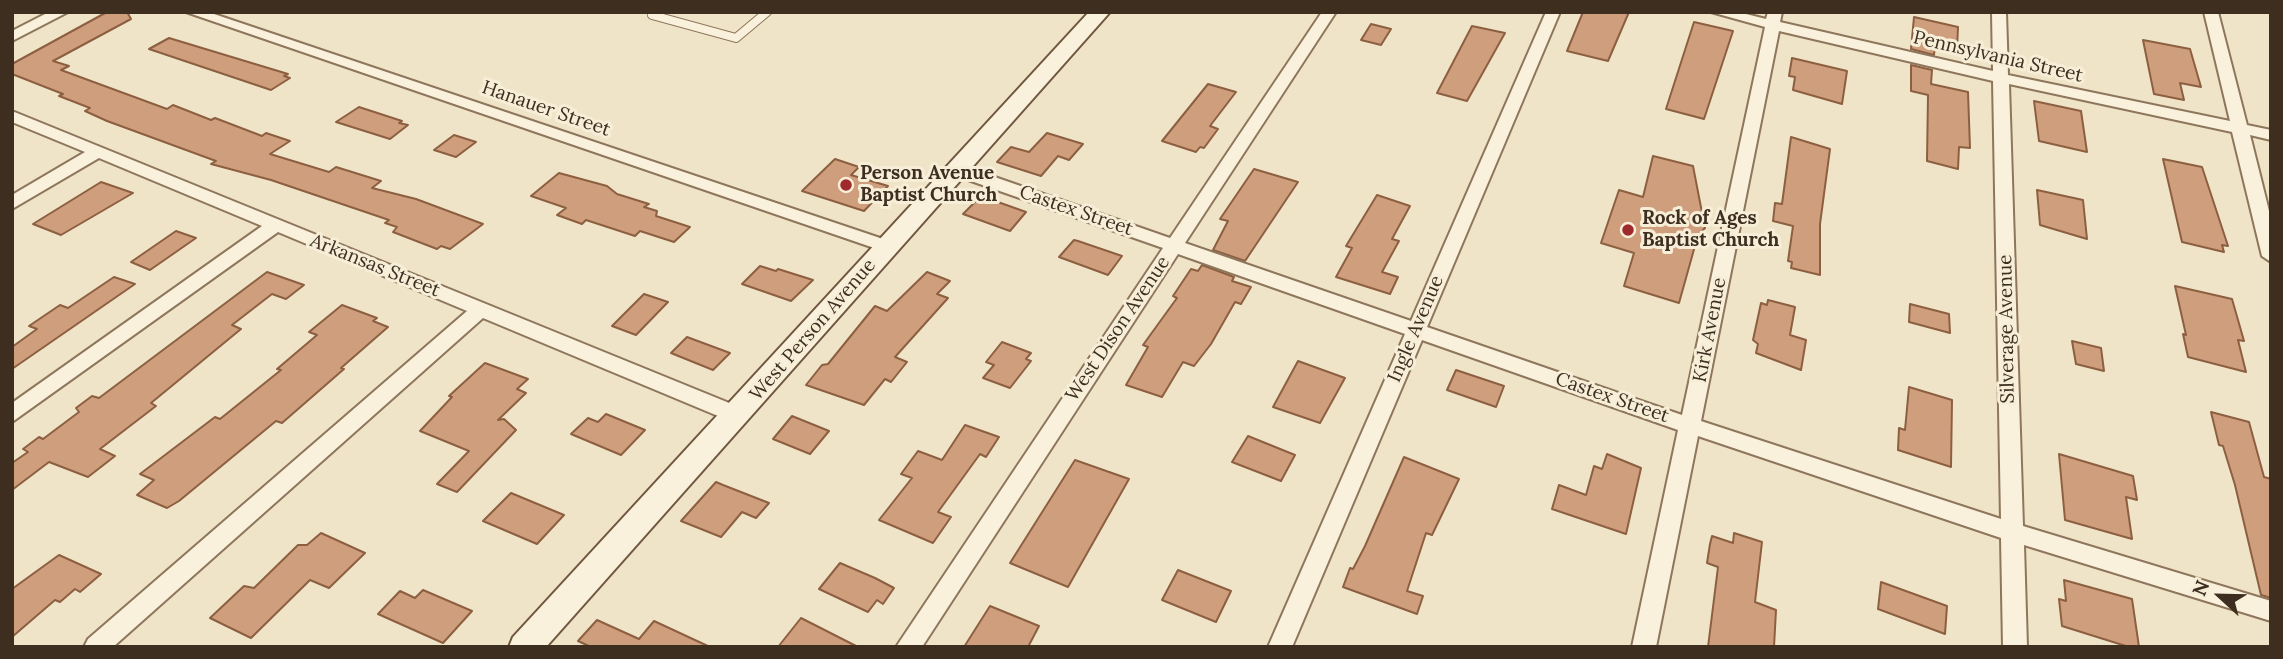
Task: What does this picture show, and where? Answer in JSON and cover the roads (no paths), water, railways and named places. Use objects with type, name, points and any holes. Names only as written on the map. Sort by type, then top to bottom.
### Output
[{"type":"street","points":[[12,37],[61,12]]},
{"type":"street","name":"Hanauer Street","points":[[193,12],[886,246]]},
{"type":"street","name":"West Person Avenue","points":[[525,647],[1100,12]]},
{"type":"street","name":"West Dison Avenue","points":[[908,647],[1329,12]]},
{"type":"street","name":"Ingle Avenue","points":[[1280,647],[1553,12]]},
{"type":"street","name":"Pennsylvania Street","points":[[1718,12],[1773,19],[2001,78],[2271,135]]},
{"type":"street","name":"Silverage Avenue","points":[[1999,12],[2015,647]]},
{"type":"street","points":[[2211,12],[2271,256]]},
{"type":"street","name":"Kirk Avenue","points":[[1644,647],[1773,19]]},
{"type":"street","name":"Arkansas Street","points":[[12,116],[737,415]]},
{"type":"street","points":[[12,203],[98,151]]},
{"type":"street","name":"Castex Street","points":[[957,170],[1691,426],[2012,532],[2271,611]]},
{"type":"street","points":[[12,414],[276,225]]},
{"type":"street","points":[[96,647],[481,309]]},
{"type":"lane","points":[[655,12],[652,15],[736,38],[767,12]]},
{"type":"place","name":"Person Avenue Baptist Church","points":[[846,185]]},
{"type":"place","name":"Rock of Ages Baptist Church","points":[[1628,230]]}]
